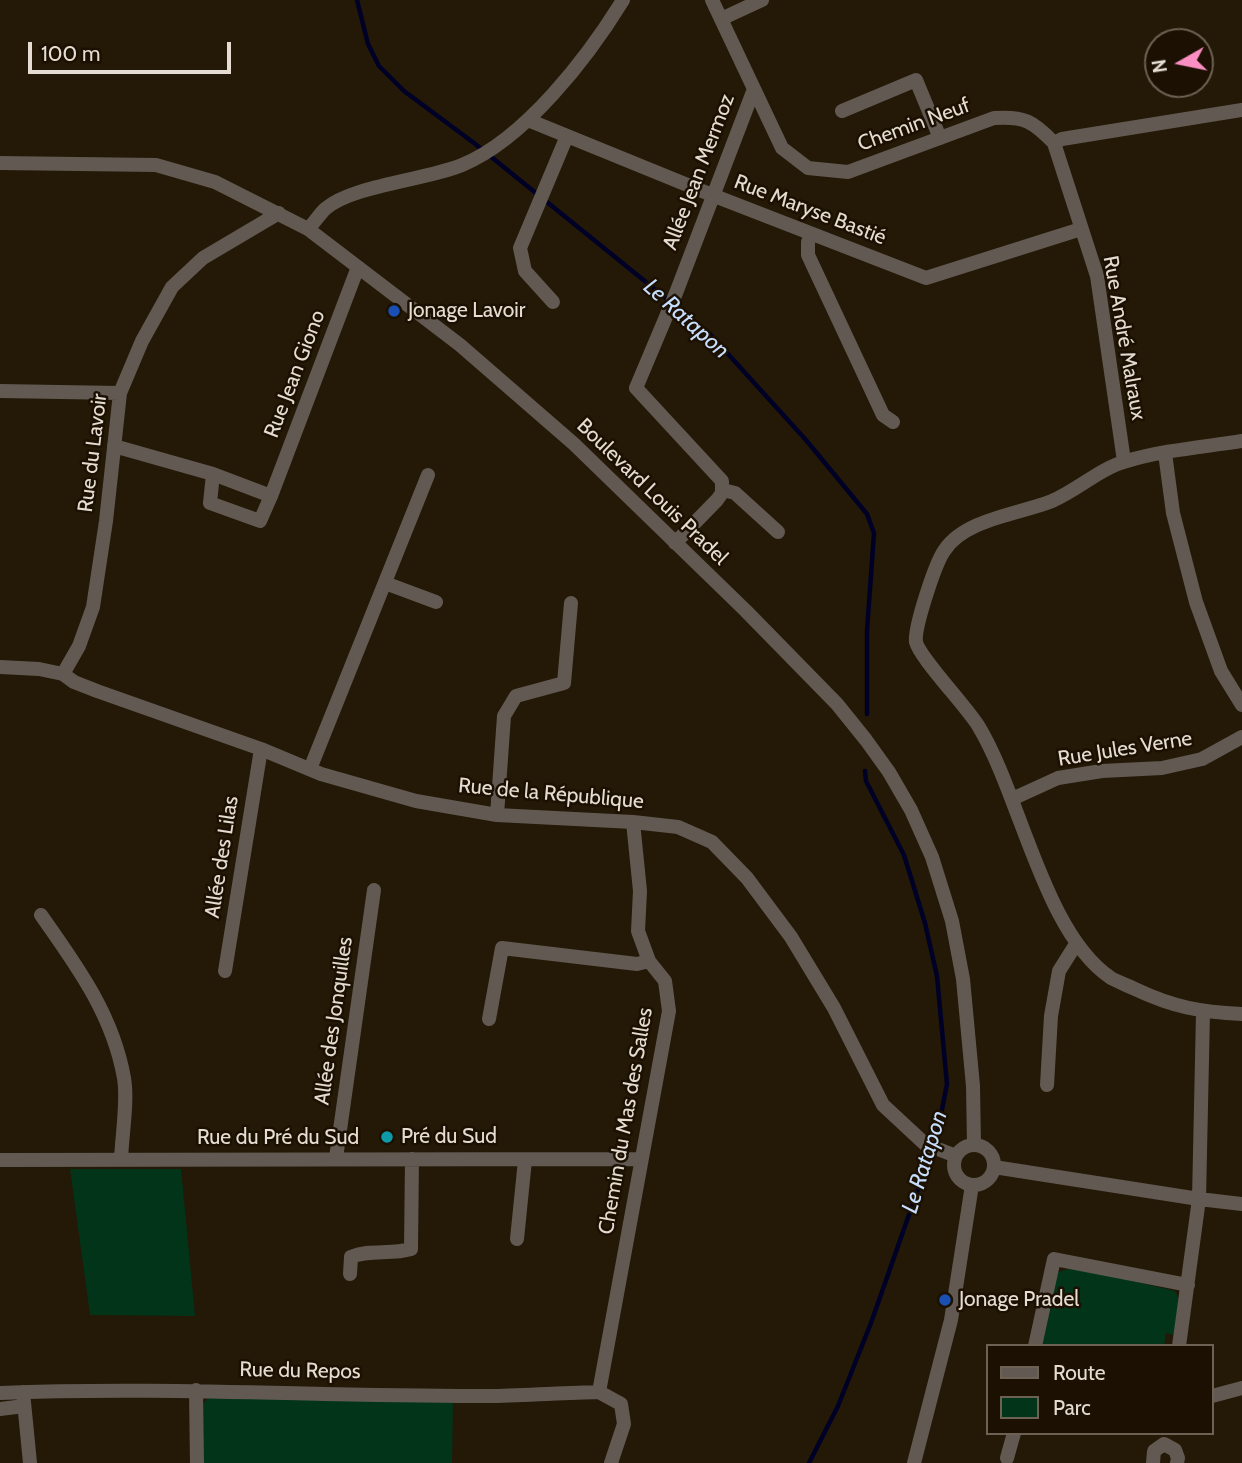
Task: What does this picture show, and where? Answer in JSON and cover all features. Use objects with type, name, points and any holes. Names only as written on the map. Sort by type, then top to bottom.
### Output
[{"type":"street","points":[[308,229],[326,208],[350,196],[460,166],[495,146],[528,120],[586,56],[624,0]]},
{"type":"street","name":"Chemin Neuf","points":[[712,0],[782,148],[808,168],[848,172],[994,118],[1016,117],[1039,127],[1054,143]]},
{"type":"street","points":[[721,19],[762,0]]},
{"type":"street","points":[[842,111],[916,80],[940,138]]},
{"type":"street","name":"Allée Jean Mermoz","points":[[723,490],[719,476],[636,388],[676,293],[754,89]]},
{"type":"street","points":[[1054,143],[1062,139],[1242,110]]},
{"type":"street","name":"Rue Maryse Bastié","points":[[528,120],[926,278],[1081,229]]},
{"type":"street","points":[[553,302],[525,271],[520,248],[568,136]]},
{"type":"street","name":"Rue André Malraux","points":[[1054,143],[1097,276],[1124,461]]},
{"type":"street","name":"Boulevard Louis Pradel","points":[[0,163],[156,164],[215,182],[308,229],[460,345],[574,444],[746,611],[836,705],[889,772],[911,810],[953,921],[964,979],[973,1086],[974,1145]]},
{"type":"street","name":"Rue du Lavoir","points":[[63,674],[79,646],[93,607],[120,393],[142,341],[172,287],[203,258],[279,213]]},
{"type":"street","points":[[811,233],[808,255],[883,415],[893,422]]},
{"type":"street","name":"Rue Jean Giono","points":[[213,474],[210,503],[260,521],[358,267]]},
{"type":"street","points":[[0,391],[120,393]]},
{"type":"street","points":[[1242,441],[1124,461],[1053,501],[1004,516],[961,534],[944,551],[934,573],[917,629],[918,648],[980,729],[1045,882],[1076,944],[1111,978],[1160,1001],[1203,1013],[1242,1014]]},
{"type":"street","points":[[114,446],[213,474],[271,496]]},
{"type":"street","points":[[1164,453],[1173,513],[1196,601],[1221,671],[1242,705]]},
{"type":"street","points":[[310,769],[428,475]]},
{"type":"street","points":[[675,543],[723,490],[734,493],[778,532]]},
{"type":"street","points":[[385,583],[436,602]]},
{"type":"street","points":[[497,815],[504,716],[516,696],[564,683],[571,603]]},
{"type":"street","name":"Rue de la République","points":[[0,667],[39,669],[63,674],[74,682],[97,691],[310,769],[416,801],[497,815],[678,827],[712,842],[747,878],[791,937],[827,996],[883,1105],[925,1144],[949,1154]]},
{"type":"street","name":"Rue Jules Verne","points":[[1012,799],[1058,778],[1102,771],[1162,768],[1202,759],[1242,737]]},
{"type":"street","name":"Allée des Lilas","points":[[225,971],[261,749]]},
{"type":"street","name":"Chemin du Mas des Salles","points":[[599,1392],[669,1011],[665,981],[649,961],[638,931],[640,891],[633,822]]},
{"type":"street","name":"Allée des Jonquilles","points":[[336,1158],[373,890]]},
{"type":"street","points":[[41,915],[83,974],[112,1029],[125,1080],[121,1159]]},
{"type":"street","points":[[1047,1085],[1051,1016],[1059,971],[1076,944]]},
{"type":"street","points":[[489,1018],[502,948],[636,964],[649,961]]},
{"type":"street","points":[[1179,1344],[1199,1199],[1203,1013]]},
{"type":"street","points":[[974,1145],[985,1148],[990,1153],[994,1167],[985,1182],[972,1185],[966,1184],[956,1175],[954,1162],[949,1154],[974,1145]]},
{"type":"street","name":"Rue du Pré du Sud","points":[[0,1160],[640,1158]]},
{"type":"street","points":[[350,1274],[351,1257],[358,1254],[411,1249],[412,1159]]},
{"type":"street","points":[[517,1239],[524,1160]]},
{"type":"street","points":[[994,1167],[1242,1204]]},
{"type":"street","points":[[914,1463],[951,1320],[972,1185]]},
{"type":"street","points":[[1035,1344],[1054,1259],[1188,1285]]},
{"type":"street","points":[[1214,1395],[1242,1388]]},
{"type":"street","points":[[196,1390],[197,1463]]},
{"type":"street","name":"Rue du Repos","points":[[0,1392],[24,1399],[196,1390],[494,1396],[599,1392]]},
{"type":"street","points":[[599,1392],[621,1404],[624,1424],[611,1463]]},
{"type":"street","points":[[0,1409],[24,1399],[30,1463]]},
{"type":"street","points":[[1007,1458],[1013,1435]]},
{"type":"street","points":[[1153,1463],[1152,1455],[1156,1448],[1169,1439],[1177,1453],[1177,1463]]},
{"type":"green space","points":[[70,1169],[181,1169],[195,1316],[90,1315]]},
{"type":"green space","points":[[1074,1267],[1175,1291],[1179,1300],[1174,1335],[1166,1333],[1164,1344],[1039,1344],[1056,1273]]},
{"type":"green space","points":[[211,1395],[453,1400],[452,1463],[202,1463],[201,1406]]},
{"type":"waterway","name":"Le Ratapon","points":[[357,0],[368,44],[379,66],[404,91],[474,143],[709,333],[806,440],[867,514],[874,533],[867,631],[867,714]]},
{"type":"waterway","name":"Le Ratapon","points":[[809,1463],[838,1406],[871,1323],[937,1135],[947,1084],[937,976],[925,923],[904,855],[866,781],[865,771]]},
{"type":"place","name":"Jonage Lavoir","points":[[394,311]]},
{"type":"place","name":"Pré du Sud","points":[[387,1137]]},
{"type":"place","name":"Jonage Pradel","points":[[945,1300]]}]
